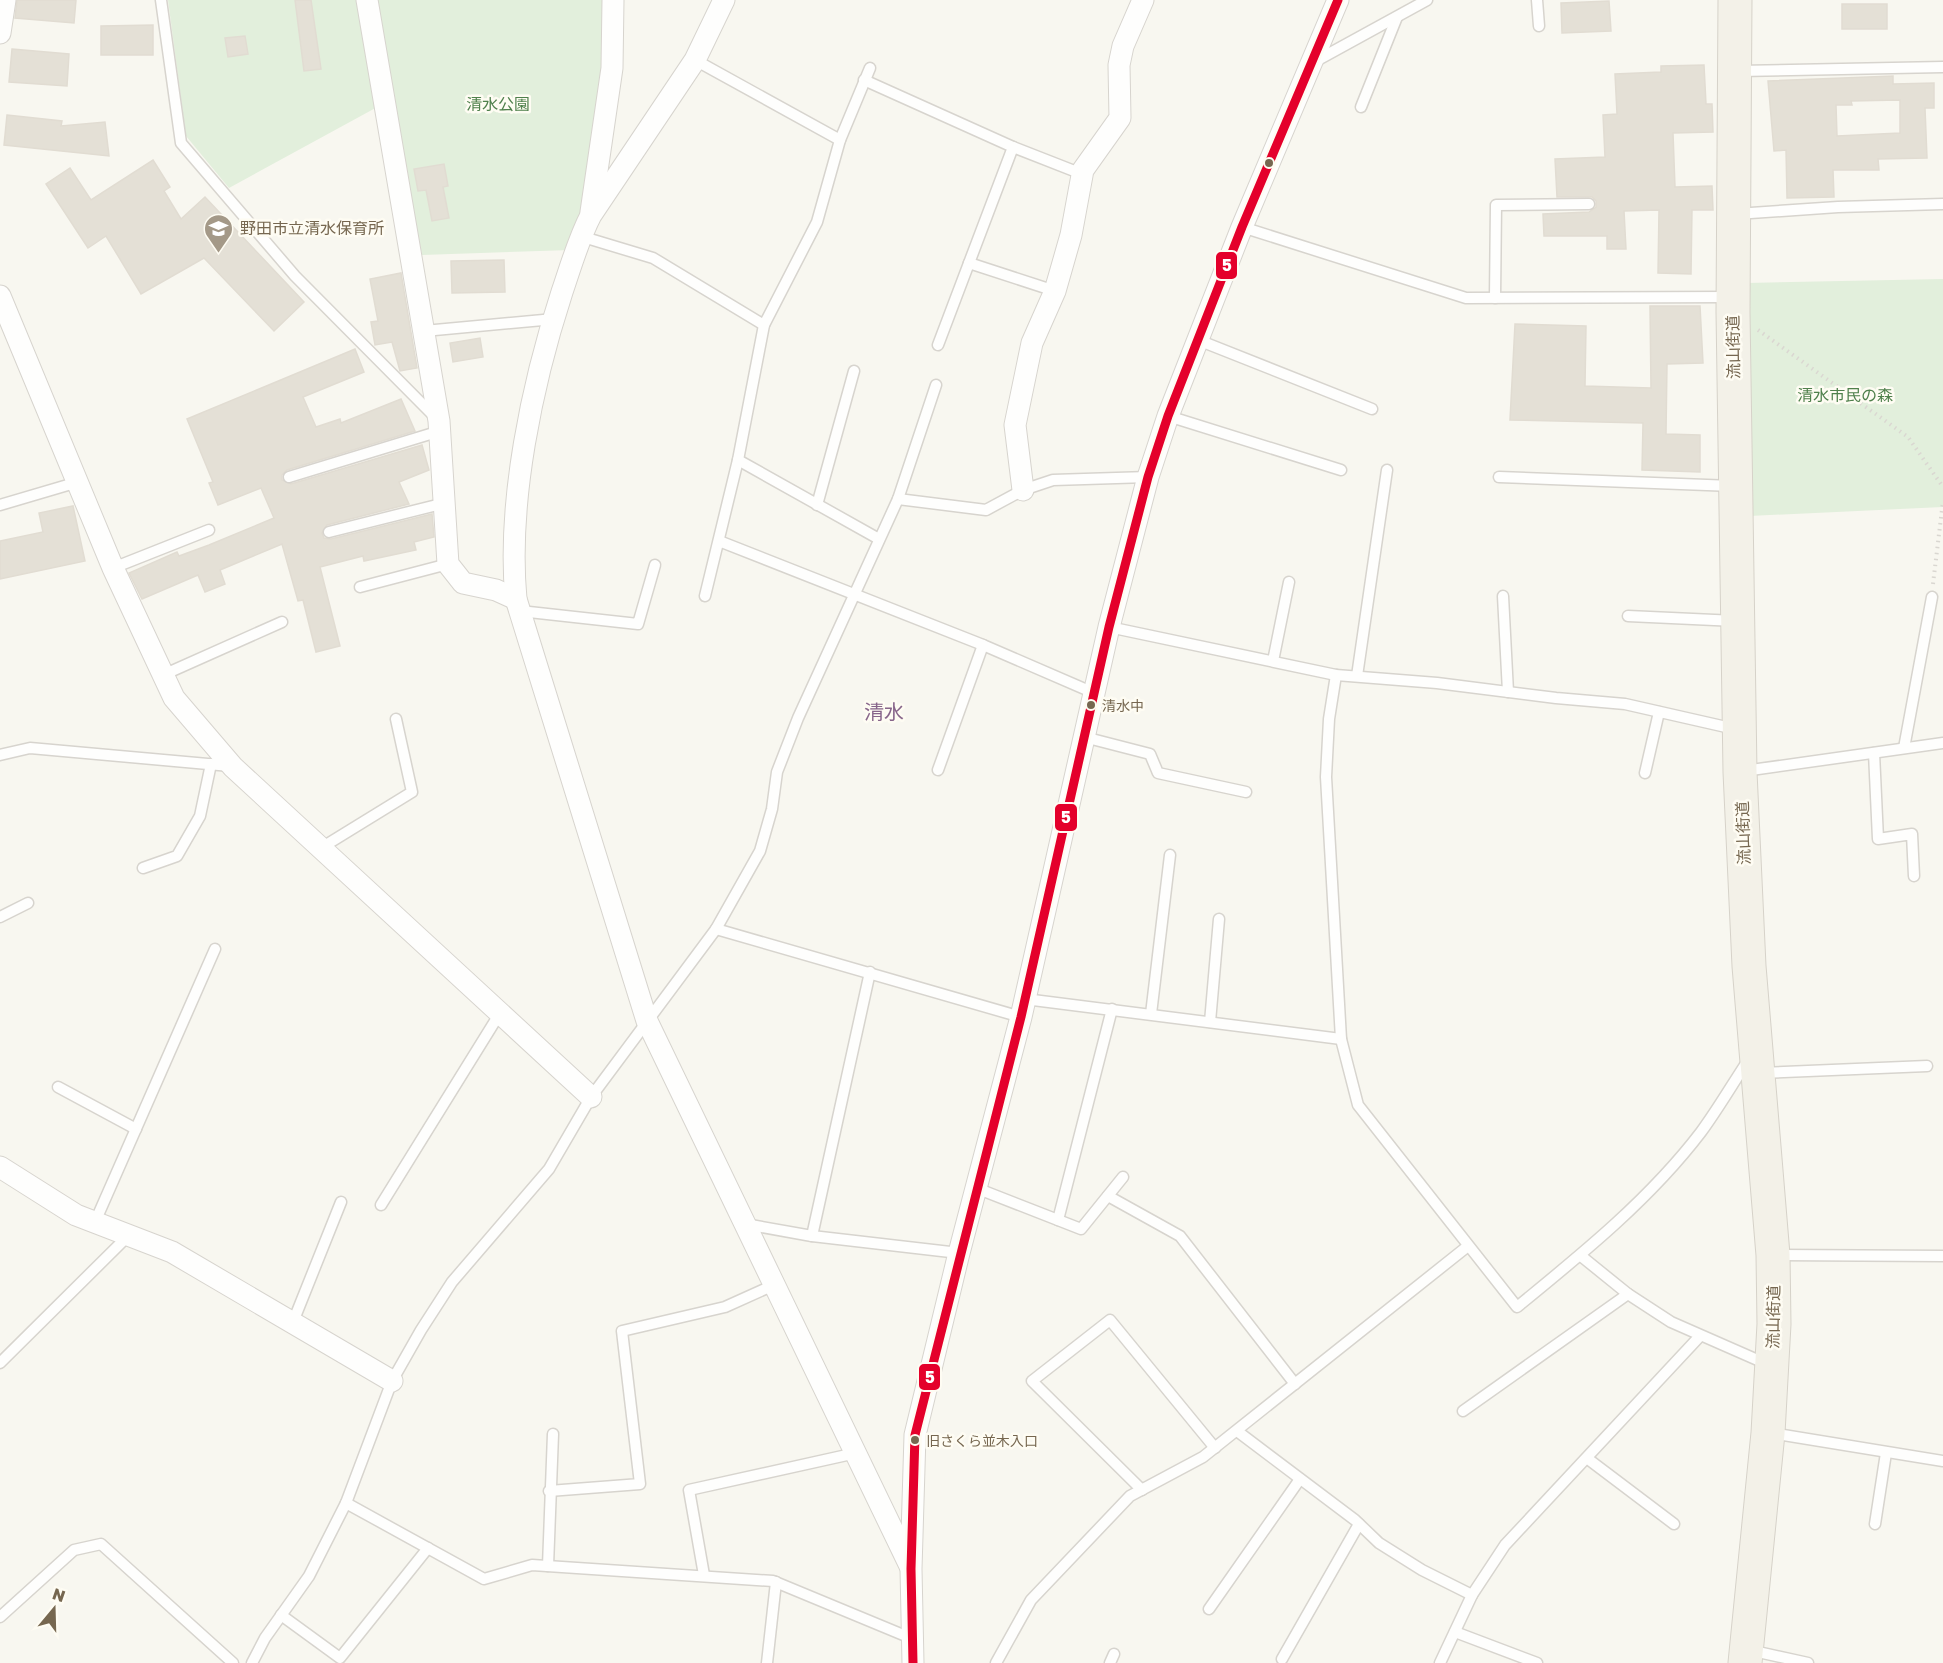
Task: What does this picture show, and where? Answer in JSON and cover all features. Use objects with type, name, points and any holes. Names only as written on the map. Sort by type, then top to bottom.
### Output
[{"type":"main road","name":"流山街道","points":[[1735,0],[1734,486],[1740,772],[1746,908],[1773,1255],[1772,1366],[1768,1433],[1746,1656]]},
{"type":"street","points":[[0,33],[5,0]]},
{"type":"street","points":[[367,0],[439,426],[448,564],[464,583],[496,590],[518,605]]},
{"type":"street","points":[[591,215],[590,201],[601,157],[612,68],[613,0]]},
{"type":"street","points":[[724,0],[695,60],[591,215],[580,236],[554,319],[531,410],[514,573],[518,605],[647,1021],[911,1569]]},
{"type":"street","points":[[1023,490],[1016,425],[1032,343],[1055,291],[1071,235],[1082,174],[1090,158],[1120,118],[1119,65],[1123,46],[1143,0]]},
{"type":"street","points":[[913,1663],[911,1569],[915,1435],[959,1253],[1023,1008],[1108,627],[1148,477],[1168,416],[1242,226],[1338,0]]},
{"type":"street","points":[[0,296],[113,568],[174,698],[233,767],[591,1097]]},
{"type":"street","points":[[2,1174],[76,1215],[172,1252],[392,1381]]},
{"type":"lane","points":[[161,0],[181,143],[294,276],[439,426],[289,477]]},
{"type":"lane","points":[[1310,64],[1427,0]]},
{"type":"lane","points":[[1537,0],[1539,26]]},
{"type":"lane","points":[[1361,107],[1397,17]]},
{"type":"lane","points":[[695,60],[840,140]]},
{"type":"lane","points":[[1734,71],[1943,67]]},
{"type":"lane","points":[[705,596],[738,460],[764,325],[817,222],[840,140],[870,68]]},
{"type":"lane","points":[[864,80],[1013,147],[1082,174]]},
{"type":"lane","points":[[938,345],[1013,147]]},
{"type":"lane","points":[[1495,298],[1496,205],[1589,204]]},
{"type":"lane","points":[[1733,214],[1838,207],[1943,204]]},
{"type":"lane","points":[[1242,226],[1466,298],[1733,304]]},
{"type":"lane","points":[[580,236],[652,258],[764,325]]},
{"type":"lane","points":[[969,263],[1055,291]]},
{"type":"lane","points":[[424,331],[554,319]]},
{"type":"lane","points":[[1198,340],[1372,409]]},
{"type":"lane","points":[[818,505],[854,371]]},
{"type":"lane","points":[[252,1663],[265,1638],[309,1576],[346,1503],[392,1381],[452,1282],[549,1169],[591,1097],[716,929],[760,851],[772,809],[777,772],[798,718],[898,499],[936,385]]},
{"type":"lane","points":[[1168,416],[1341,470]]},
{"type":"lane","points":[[738,460],[879,539]]},
{"type":"lane","points":[[1357,676],[1387,470]]},
{"type":"lane","points":[[898,499],[986,510],[1023,490],[1053,480],[1148,477]]},
{"type":"lane","points":[[1499,477],[1734,486]]},
{"type":"lane","points":[[0,505],[78,482]]},
{"type":"lane","points":[[329,532],[445,503]]},
{"type":"lane","points":[[113,568],[209,530]]},
{"type":"lane","points":[[719,541],[982,645],[1094,693]]},
{"type":"lane","points":[[360,586],[448,564]]},
{"type":"lane","points":[[518,605],[638,624],[655,565]]},
{"type":"lane","points":[[1273,662],[1289,582]]},
{"type":"lane","points":[[1503,596],[1508,692]]},
{"type":"lane","points":[[1904,748],[1932,597]]},
{"type":"lane","points":[[1628,615],[1737,621]]},
{"type":"lane","points":[[163,675],[282,622]]},
{"type":"lane","points":[[1108,627],[1336,675],[1625,704],[1740,730]]},
{"type":"lane","points":[[938,770],[982,645]]},
{"type":"lane","points":[[1336,675],[1329,719],[1326,777],[1341,1039],[1358,1105],[1517,1306],[1581,1256],[1668,1170],[1757,1061],[1927,1066]]},
{"type":"lane","points":[[1645,773],[1659,712]]},
{"type":"lane","points":[[321,848],[412,792],[396,719]]},
{"type":"lane","points":[[1084,737],[1150,754],[1158,773],[1246,792]]},
{"type":"lane","points":[[1740,772],[1943,743]]},
{"type":"lane","points":[[0,755],[30,748],[233,767]]},
{"type":"lane","points":[[1874,753],[1878,839],[1912,834],[1914,876]]},
{"type":"lane","points":[[143,868],[177,856],[200,816],[211,764]]},
{"type":"lane","points":[[1152,1014],[1170,855]]},
{"type":"lane","points":[[0,916],[28,903]]},
{"type":"lane","points":[[1210,1022],[1219,919]]},
{"type":"lane","points":[[716,929],[870,972],[1023,1008],[1112,1009],[1341,1039]]},
{"type":"lane","points":[[95,1222],[215,949]]},
{"type":"lane","points":[[812,1236],[870,972]]},
{"type":"lane","points":[[1058,1220],[1112,1009]]},
{"type":"lane","points":[[381,1205],[500,1013]]},
{"type":"lane","points":[[58,1087],[136,1129]]},
{"type":"lane","points":[[976,1188],[1082,1229],[1123,1177]]},
{"type":"lane","points":[[1108,1196],[1180,1236],[1295,1384]]},
{"type":"lane","points":[[293,1322],[341,1202]]},
{"type":"lane","points":[[745,1224],[812,1236],[959,1253]]},
{"type":"lane","points":[[0,1363],[129,1235]]},
{"type":"lane","points":[[996,1663],[1031,1600],[1130,1496],[1215,1448],[1468,1246]]},
{"type":"lane","points":[[1773,1255],[1943,1256]]},
{"type":"lane","points":[[1581,1256],[1628,1294],[1700,1336],[1772,1366]]},
{"type":"lane","points":[[549,1491],[640,1484],[622,1331],[725,1307],[774,1285]]},
{"type":"lane","points":[[1462,1411],[1628,1294]]},
{"type":"lane","points":[[1142,1490],[1032,1381],[1110,1320],[1215,1448]]},
{"type":"lane","points":[[1440,1663],[1472,1595],[1505,1545],[1700,1336]]},
{"type":"lane","points":[[1237,1431],[1359,1524],[1379,1543],[1422,1570],[1472,1595]]},
{"type":"lane","points":[[1768,1433],[1943,1461]]},
{"type":"lane","points":[[548,1566],[549,1491],[553,1434]]},
{"type":"lane","points":[[704,1575],[689,1490],[856,1453]]},
{"type":"lane","points":[[1875,1524],[1886,1453]]},
{"type":"lane","points":[[1588,1458],[1674,1524]]},
{"type":"lane","points":[[1209,1608],[1300,1479]]},
{"type":"lane","points":[[346,1503],[484,1579],[532,1565],[704,1575],[776,1582],[913,1639]]},
{"type":"lane","points":[[1282,1659],[1359,1524]]},
{"type":"lane","points":[[0,1617],[74,1550],[101,1544],[233,1663]]},
{"type":"lane","points":[[281,1615],[340,1658],[428,1548]]},
{"type":"lane","points":[[767,1663],[776,1582]]},
{"type":"lane","points":[[1455,1632],[1538,1663]]},
{"type":"lane","points":[[1746,1656],[1808,1663]]},
{"type":"path","points":[[1733,304],[1908,436],[1943,487]]},
{"type":"path","points":[[1932,597],[1943,501]]},
{"type":"green space","name":"清水公園","points":[[168,0],[608,0],[599,146],[571,250],[422,255],[392,99],[229,188],[186,136]]},
{"type":"green space","name":"清水市民の森","points":[[1943,279],[1943,507],[1749,516],[1746,283]]},
{"type":"building","points":[[17,0],[76,0],[74,23],[15,18]]},
{"type":"building","points":[[295,0],[311,0],[321,69],[304,71]]},
{"type":"building","points":[[1609,1],[1611,31],[1562,33],[1561,3]]},
{"type":"building","points":[[1842,4],[1887,4],[1887,29],[1842,29]]},
{"type":"building","points":[[153,25],[153,55],[101,55],[101,26]]},
{"type":"building","points":[[245,36],[248,54],[228,57],[225,38]]},
{"type":"building","points":[[12,49],[69,54],[67,86],[9,82]]},
{"type":"building","points":[[1704,65],[1706,104],[1712,104],[1713,132],[1673,133],[1675,187],[1712,186],[1713,210],[1692,210],[1691,274],[1658,273],[1659,210],[1624,211],[1626,249],[1607,249],[1607,236],[1544,236],[1543,214],[1589,212],[1596,207],[1596,201],[1592,197],[1557,197],[1555,159],[1605,157],[1603,115],[1617,114],[1615,74],[1661,72],[1661,66]]},
{"type":"building","points":[[1893,76],[1893,84],[1934,83],[1934,108],[1925,108],[1927,158],[1878,159],[1879,170],[1833,170],[1834,197],[1787,198],[1786,150],[1774,151],[1768,81]],"holes":[[[1900,100],[1900,133],[1837,136],[1836,105],[1852,105],[1851,101]]]},
{"type":"building","points":[[7,115],[62,121],[61,126],[105,122],[109,156],[4,145]]},
{"type":"building","points":[[153,160],[170,187],[164,191],[181,219],[205,197],[304,302],[274,331],[204,258],[141,294],[106,236],[88,248],[46,184],[70,168],[91,200]]},
{"type":"building","points":[[444,164],[448,186],[443,187],[449,218],[432,221],[426,190],[418,191],[414,169]]},
{"type":"building","points":[[504,260],[505,292],[452,293],[451,261]]},
{"type":"building","points":[[401,273],[417,368],[400,371],[392,342],[375,345],[371,322],[378,321],[370,279]]},
{"type":"building","points":[[1650,306],[1700,306],[1703,363],[1667,364],[1666,434],[1700,435],[1700,472],[1642,470],[1643,423],[1510,420],[1515,324],[1586,326],[1585,386],[1651,388]]},
{"type":"building","points":[[480,338],[483,357],[453,362],[450,343]]},
{"type":"building","points":[[355,349],[364,372],[303,397],[316,427],[340,419],[341,423],[401,399],[415,431],[287,470],[282,475],[282,480],[291,484],[422,445],[429,470],[399,482],[409,504],[327,525],[322,533],[324,538],[331,539],[432,514],[434,537],[414,542],[416,550],[364,561],[363,556],[320,567],[340,646],[316,652],[303,600],[298,601],[282,544],[220,570],[225,584],[205,592],[198,575],[142,599],[129,573],[177,552],[179,556],[274,518],[261,488],[218,505],[209,483],[213,482],[187,419]]},
{"type":"building","points":[[73,506],[85,561],[0,579],[0,541],[43,532],[39,513]]},
{"type":"transit line","name":"5","points":[[913,1663],[911,1569],[915,1435],[1021,1017],[1109,627],[1148,477],[1168,416],[1242,227],[1338,0]]},
{"type":"place","name":"野田市立清水保育所","points":[[219,254]]},
{"type":"place","name":"清水中","points":[[1091,705]]},
{"type":"place","name":"旧さくら並木入口","points":[[915,1440]]},
{"type":"district","name":"清水","points":[[884,711]]}]
